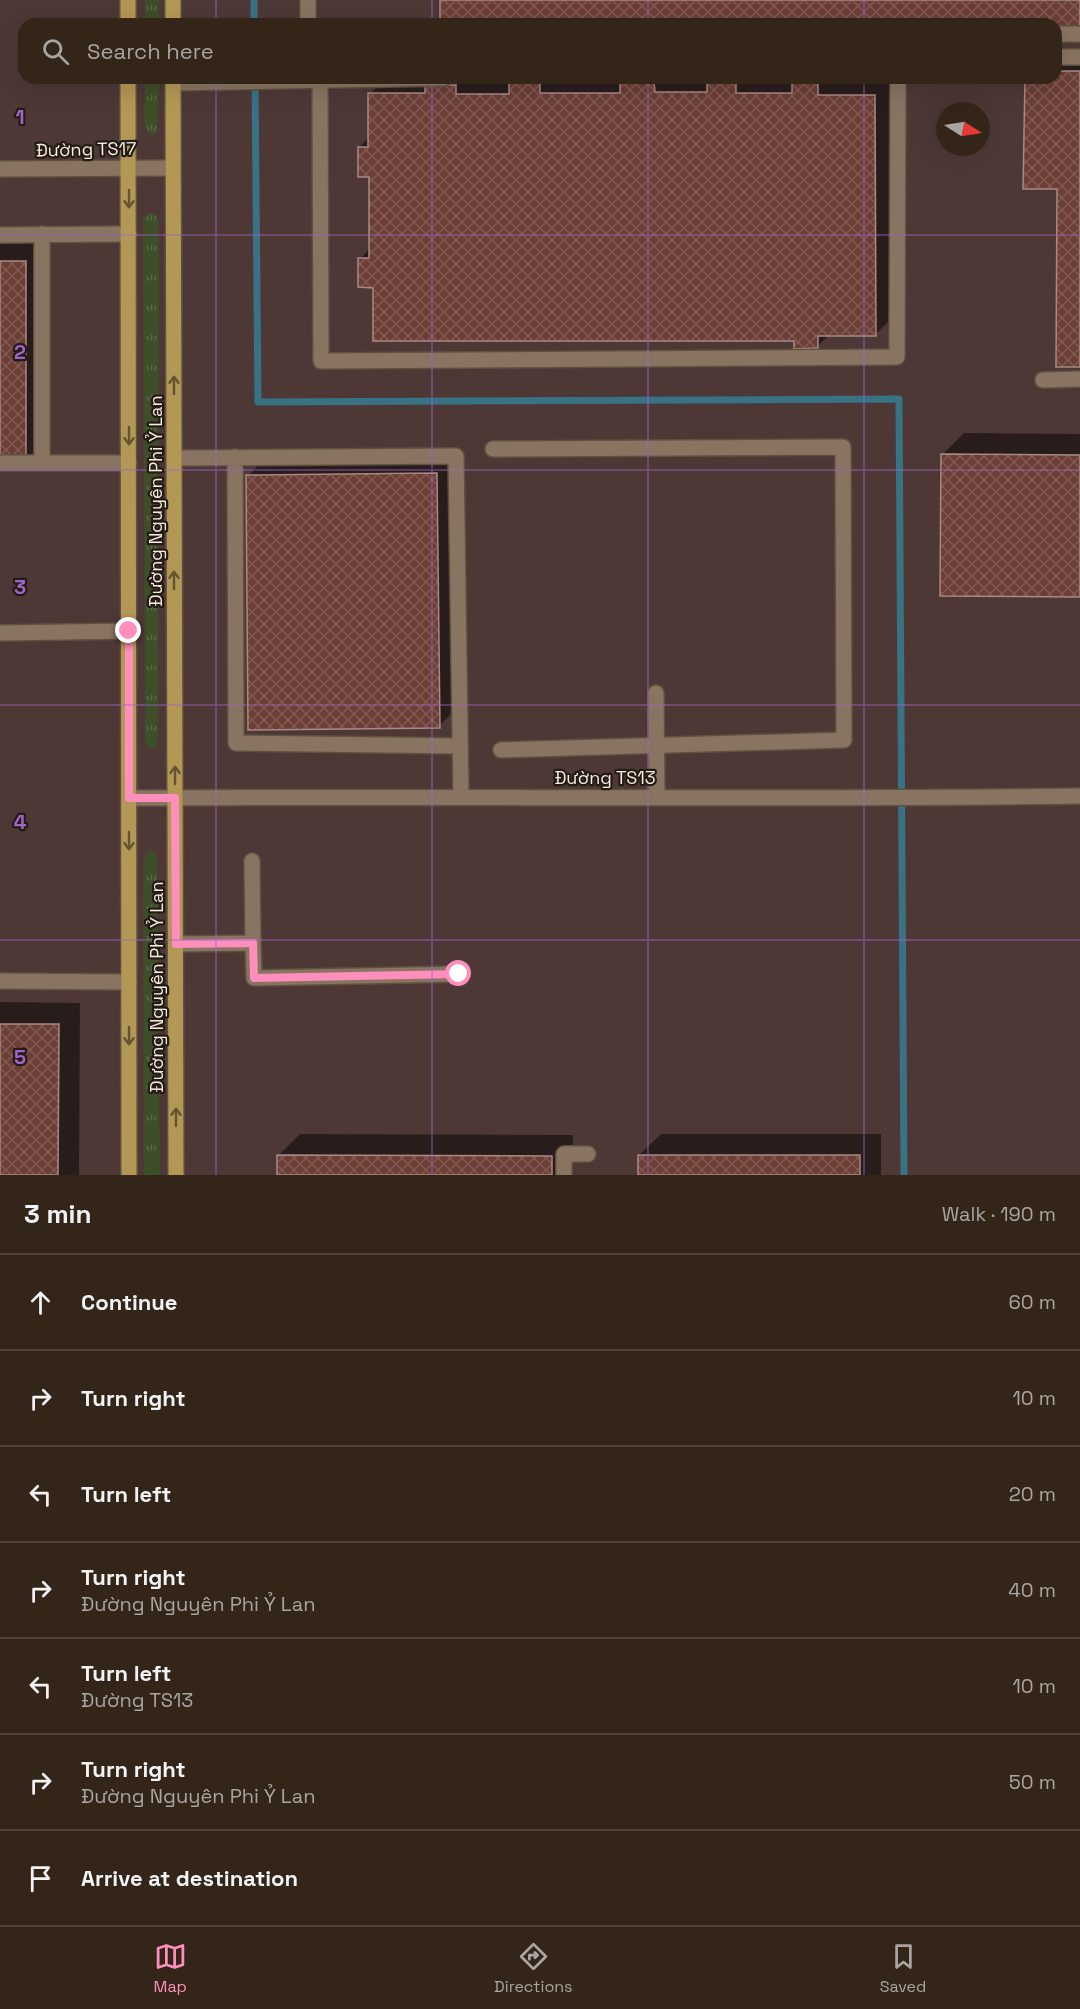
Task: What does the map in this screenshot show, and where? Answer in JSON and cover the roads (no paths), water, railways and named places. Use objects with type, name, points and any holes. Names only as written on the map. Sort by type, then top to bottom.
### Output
[{"type":"main road","points":[[128,0],[128,18]]},
{"type":"main road","points":[[173,0],[173,18]]},
{"type":"main road","name":"Đường Nguyên Phi Ỷ Lan","points":[[128,84],[129,1175]]},
{"type":"main road","name":"Đường Nguyên Phi Ỷ Lan","points":[[173,84],[176,1175]]},
{"type":"street","points":[[308,0],[308,18]]},
{"type":"street","points":[[1062,34],[1080,34]]},
{"type":"street","points":[[1062,57],[1080,57]]},
{"type":"street","points":[[320,84],[321,361],[897,357],[898,84]]},
{"type":"street","name":"Đường TS17","points":[[0,169],[173,168]]},
{"type":"street","points":[[42,234],[42,463]]},
{"type":"street","points":[[0,235],[129,234]]},
{"type":"street","points":[[1044,380],[1080,379]]},
{"type":"street","points":[[493,449],[843,447],[844,740],[501,750]]},
{"type":"street","points":[[174,458],[456,456],[460,796]]},
{"type":"street","points":[[236,457],[236,743],[460,746]]},
{"type":"street","points":[[0,463],[129,463]]},
{"type":"street","points":[[0,633],[129,631]]},
{"type":"street","points":[[656,693],[657,797]]},
{"type":"street","name":"Đường TS13","points":[[129,798],[1080,796]]},
{"type":"street","points":[[252,861],[254,978],[459,974]]},
{"type":"street","points":[[176,944],[253,943]]},
{"type":"street","points":[[0,981],[129,982]]},
{"type":"street","points":[[564,1175],[564,1154],[588,1154]]},
{"type":"waterway","points":[[254,0],[254,18]]},
{"type":"waterway","points":[[255,84],[258,402],[899,399],[904,1175]]}]
